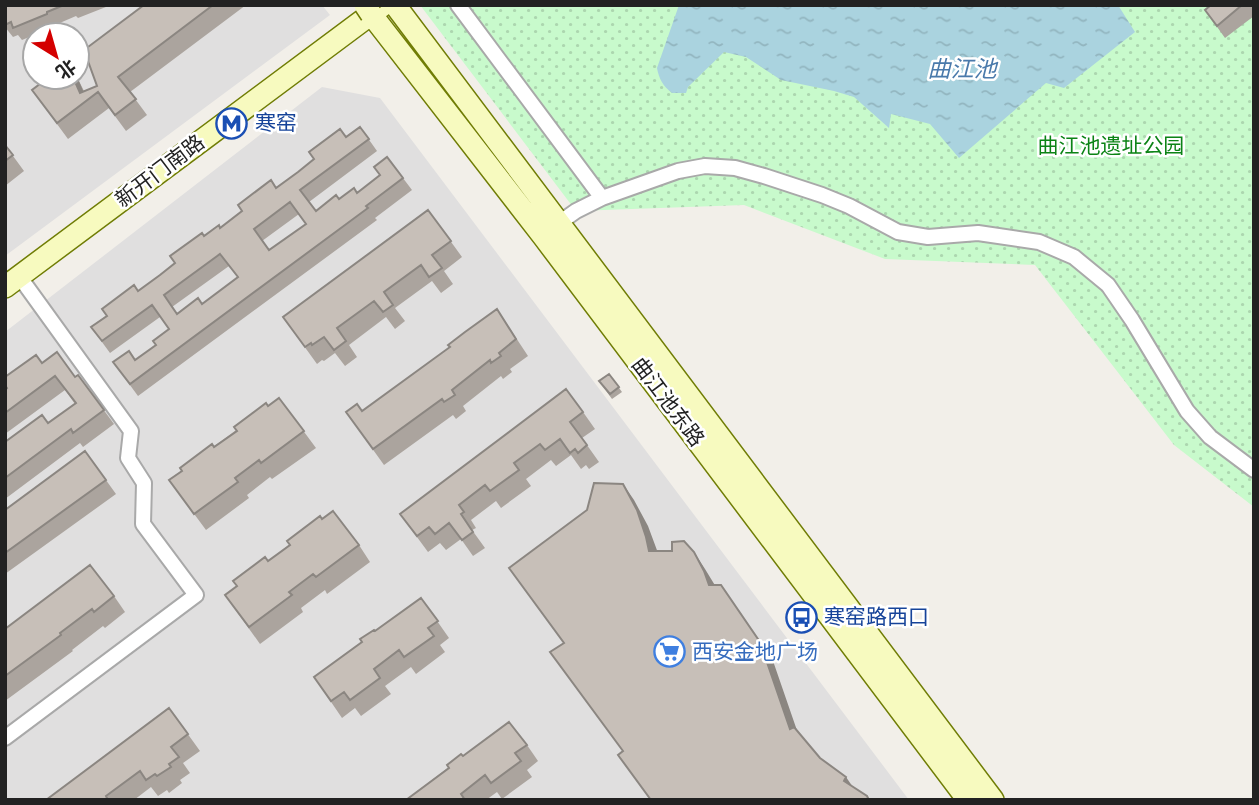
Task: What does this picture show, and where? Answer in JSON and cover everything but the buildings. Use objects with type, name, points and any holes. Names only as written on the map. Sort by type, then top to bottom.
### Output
[{"type":"main road","name":"曲江池东路","points":[[395,5],[551,229],[968,800]]},
{"type":"main road","name":"曲江池东路","points":[[373,8],[551,229],[993,800]]},
{"type":"main road","name":"新开门南路","points":[[12,282],[373,8]]},
{"type":"street","points":[[458,5],[602,198]]},
{"type":"street","points":[[551,229],[576,211],[602,198],[678,171],[705,166],[735,168],[822,195],[898,232],[928,237],[978,233],[1039,242],[1074,257],[1108,285],[1187,411],[1210,437],[1254,470]]},
{"type":"street","points":[[5,738],[196,595],[144,524],[144,483],[128,458],[131,431],[12,282]]},
{"type":"shaded area","points":[[5,5],[322,5],[330,15],[5,256]]},
{"type":"shaded area","points":[[322,87],[380,98],[909,800],[5,800],[5,332]]},
{"type":"green space","name":"曲江池遗址公园","points":[[420,5],[1254,5],[1254,507],[1174,445],[1035,265],[885,259],[744,205],[576,211]]},
{"type":"water","name":"曲江池","points":[[679,5],[1118,5],[1135,32],[1064,88],[1046,83],[959,158],[930,124],[891,114],[889,128],[854,97],[781,80],[746,57],[724,52],[688,87],[686,93],[672,93],[662,82],[657,68]]},
{"type":"place","name":"寒窑","points":[[232,123]]},
{"type":"place","name":"寒窑路西口","points":[[801,617]]},
{"type":"place","name":"西安金地广场","points":[[669,652]]}]
